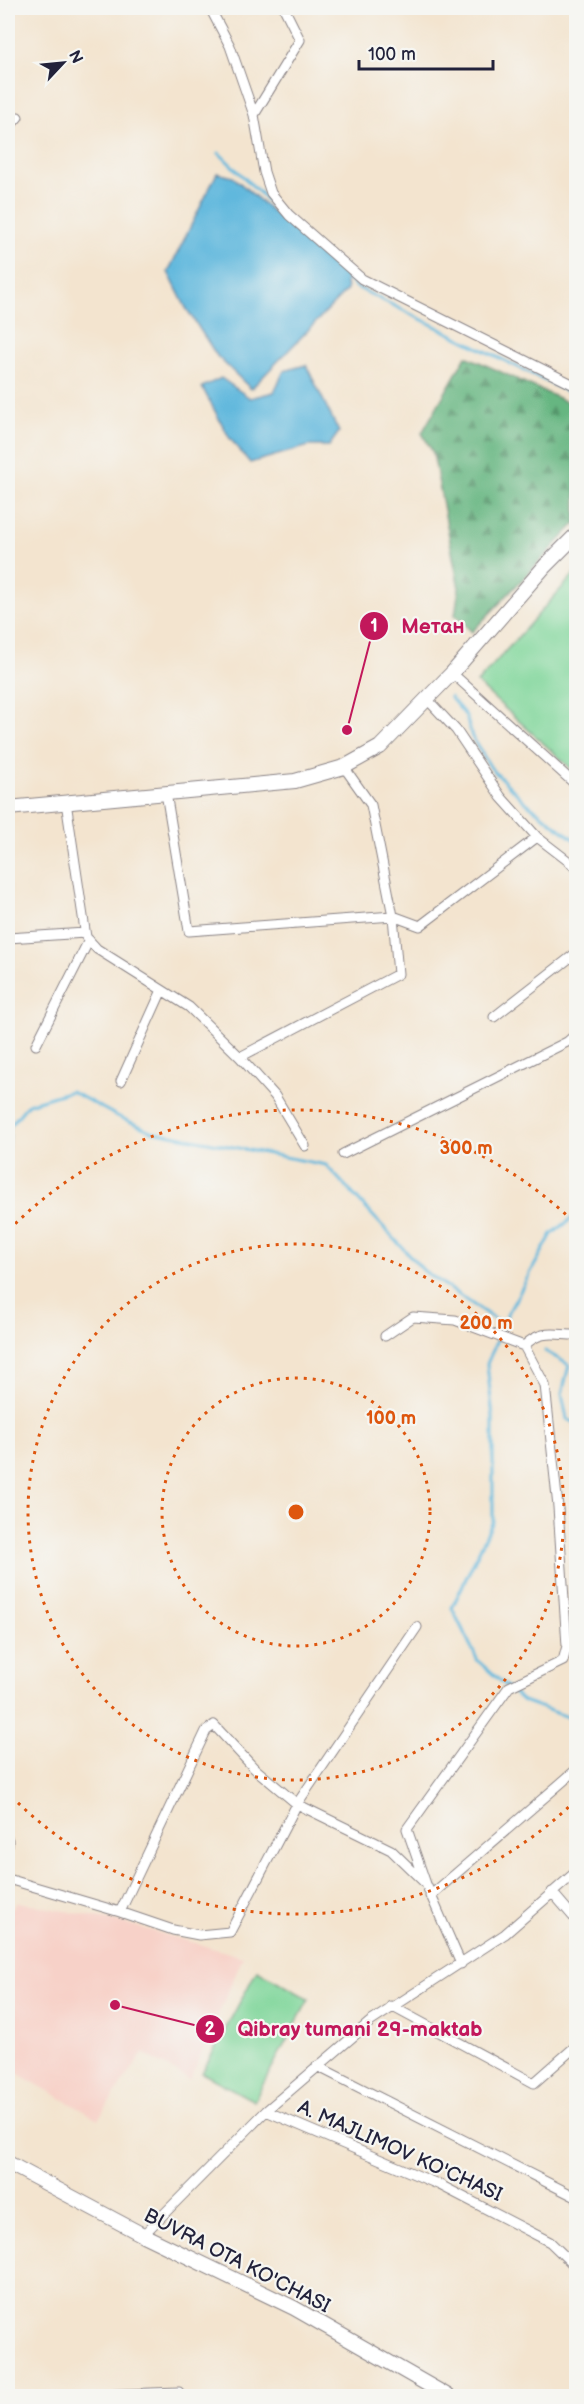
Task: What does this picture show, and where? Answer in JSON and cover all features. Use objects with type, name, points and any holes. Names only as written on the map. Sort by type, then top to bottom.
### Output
[{"type":"main road","points":[[8,808],[295,781],[344,767],[380,747],[452,673],[545,566],[576,535]]},
{"type":"main road","name":"BUVRA OTA KO'CHASI","points":[[8,2163],[143,2235],[294,2308],[443,2396]]},
{"type":"street","points":[[210,8],[230,46],[255,115],[264,172],[272,193],[289,215],[362,279],[576,386]]},
{"type":"street","points":[[255,115],[300,40],[284,8]]},
{"type":"street","points":[[8,128],[18,117]]},
{"type":"street","points":[[452,673],[576,785]]},
{"type":"street","points":[[427,699],[456,730],[501,797],[537,837],[576,867]]},
{"type":"street","points":[[240,1057],[398,974],[393,916],[371,805],[344,767]]},
{"type":"street","points":[[165,793],[189,931],[393,916],[420,926],[537,837]]},
{"type":"street","points":[[66,802],[87,937],[97,949],[189,1007],[240,1057],[275,1096],[305,1146]]},
{"type":"street","points":[[8,938],[87,937]]},
{"type":"street","points":[[36,1045],[87,937]]},
{"type":"street","points":[[494,1017],[576,953]]},
{"type":"street","points":[[121,1081],[162,990]]},
{"type":"street","points":[[343,1154],[567,1041],[576,1034]]},
{"type":"street","points":[[385,1336],[413,1317],[454,1320],[524,1346],[545,1385],[558,1507],[567,1646],[563,1661],[509,1686],[407,1829],[430,1896],[461,1964]]},
{"type":"street","points":[[524,1346],[534,1336],[576,1335]]},
{"type":"street","points":[[8,1879],[120,1911],[173,1930],[199,1935],[230,1932],[297,1804],[417,1627]]},
{"type":"street","points":[[120,1911],[206,1731],[214,1725],[254,1768],[297,1804],[391,1851],[426,1884]]},
{"type":"street","points":[[430,1896],[576,1770]]},
{"type":"street","points":[[8,1840],[8,1846]]},
{"type":"street","points":[[317,2066],[391,2007],[505,1934],[576,1872]]},
{"type":"street","points":[[552,1892],[576,1920]]},
{"type":"street","points":[[391,2007],[534,2083],[576,2046]]},
{"type":"street","name":"A. MAJLIMOV KO'CHASI","points":[[143,2235],[266,2111],[317,2066],[576,2197]]},
{"type":"street","name":"A. MAJLIMOV KO'CHASI","points":[[266,2111],[440,2185],[550,2242],[576,2267]]},
{"type":"street","points":[[70,2397],[179,2392]]},
{"type":"shaded area","points":[[18,1902],[118,1921],[243,1957],[190,2080],[143,2053],[98,2119],[8,2068],[8,1913]]},
{"type":"green space","points":[[466,356],[576,406],[576,523],[472,632],[455,615],[459,588],[433,453],[422,433]]},
{"type":"green space","points":[[576,572],[576,773],[477,683]]},
{"type":"green space","points":[[257,1970],[309,1999],[254,2101],[202,2073]]},
{"type":"water","points":[[217,173],[233,177],[345,275],[347,290],[251,389],[217,356],[186,308],[168,272]]},
{"type":"water","points":[[306,365],[339,432],[329,446],[309,446],[250,463],[229,437],[202,387],[221,378],[250,398],[274,392],[284,371]]},
{"type":"waterway","points":[[219,153],[356,287],[576,396]]},
{"type":"waterway","points":[[450,697],[466,716],[472,737],[491,768],[524,801],[576,841]]},
{"type":"waterway","points":[[8,1150],[10,1126],[28,1104],[71,1091],[151,1131],[326,1165],[424,1271],[503,1325]]},
{"type":"waterway","points":[[576,1215],[552,1234],[508,1313],[487,1364],[493,1418],[493,1521],[452,1608],[478,1661],[523,1701],[576,1720]]},
{"type":"waterway","points":[[545,1351],[569,1365],[562,1394],[567,1419],[576,1423]]},
{"type":"place","name":"Метан","points":[[347,730]]},
{"type":"place","name":"Qibray tumani 29-maktab","points":[[115,2005]]}]
